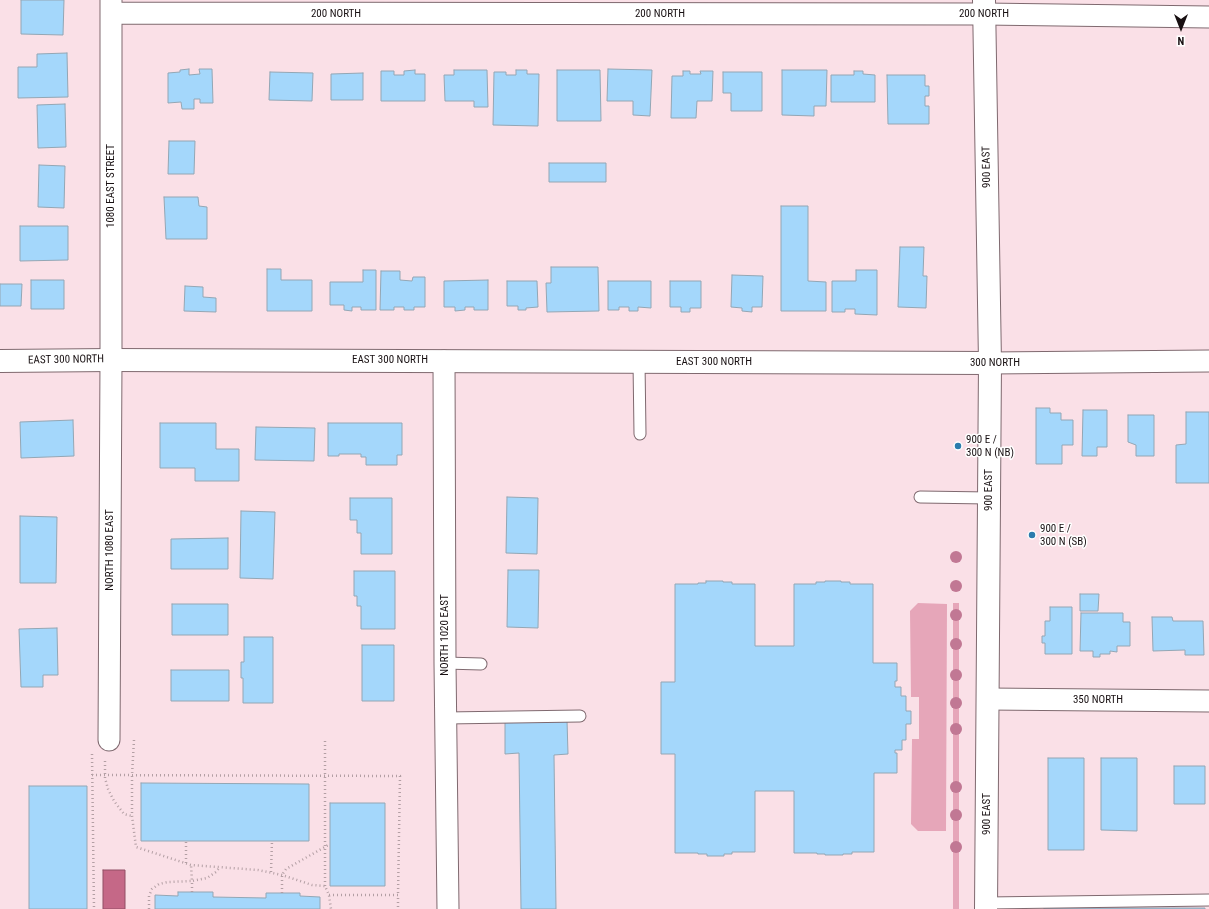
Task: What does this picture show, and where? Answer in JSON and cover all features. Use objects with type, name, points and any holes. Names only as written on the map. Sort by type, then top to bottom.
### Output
[{"type":"street","name":"200 NORTH","points":[[111,7],[984,7],[1209,17]]},
{"type":"street","name":"1080 EAST STREET","points":[[111,7],[111,360]]},
{"type":"street","name":"900 EAST","points":[[984,7],[990,363],[986,906]]},
{"type":"street","name":"NORTH 1080 EAST","points":[[107,747],[111,360]]},
{"type":"street","name":"EAST 300 NORTH","points":[[0,361],[780,362]]},
{"type":"street","name":"NORTH 1020 EAST","points":[[444,361],[445,663],[448,909]]},
{"type":"street","name":"300 NORTH","points":[[780,362],[990,363],[1209,361]]},
{"type":"street","name":"350 NORTH","points":[[988,699],[1209,701]]},
{"type":"lane","points":[[639,362],[640,434]]},
{"type":"lane","points":[[920,497],[989,498]]},
{"type":"lane","points":[[445,663],[481,664]]},
{"type":"lane","points":[[446,718],[580,716]]},
{"type":"lane","points":[[986,906],[1209,900]]},
{"type":"path","points":[[325,739],[325,886],[329,895],[331,909]]},
{"type":"path","points":[[134,740],[132,816],[136,847],[191,865],[271,872],[312,885],[325,886]]},
{"type":"path","points":[[107,747],[105,775],[108,789],[114,801],[124,814],[132,816]]},
{"type":"path","points":[[92,754],[94,909]]},
{"type":"path","points":[[92,775],[400,776],[398,909]]},
{"type":"path","points":[[186,841],[186,863]]},
{"type":"path","points":[[271,872],[272,842]]},
{"type":"path","points":[[282,893],[282,875],[286,869],[330,844]]},
{"type":"path","points":[[191,865],[192,892]]},
{"type":"path","points":[[149,909],[149,896],[152,889],[159,884],[168,882],[192,882],[207,878],[219,868]]},
{"type":"path","points":[[329,895],[398,895]]},
{"type":"shaded area","points":[[918,603],[947,604],[946,831],[918,831],[911,824],[912,739],[919,739],[919,697],[911,697],[910,611]]},
{"type":"shaded area","points":[[953,603],[959,603],[959,909],[953,909]]},
{"type":"shaded area","points":[[103,870],[125,870],[125,909],[103,909]]},
{"type":"building","points":[[21,0],[64,0],[63,35],[21,34]]},
{"type":"building","points":[[67,53],[68,97],[18,98],[18,67],[37,67],[37,54]]},
{"type":"building","points":[[189,69],[189,75],[200,74],[199,69],[212,69],[213,103],[200,103],[200,99],[194,99],[194,109],[182,109],[181,102],[168,103],[168,73],[180,72],[180,70]]},
{"type":"building","points":[[608,69],[652,70],[650,116],[633,115],[633,101],[607,101]]},
{"type":"building","points":[[415,70],[415,74],[425,74],[425,101],[381,101],[381,71],[394,71],[394,75],[404,75],[404,71]]},
{"type":"building","points":[[454,70],[487,70],[488,107],[474,107],[474,101],[445,101],[444,75],[454,75]]},
{"type":"building","points":[[516,70],[527,70],[527,74],[539,74],[538,126],[493,125],[494,72],[506,72],[506,75],[516,75]]},
{"type":"building","points":[[557,70],[600,70],[601,121],[557,121]]},
{"type":"building","points":[[782,70],[827,70],[826,106],[814,106],[814,116],[782,115]]},
{"type":"building","points":[[683,71],[690,71],[690,74],[701,74],[700,71],[713,71],[712,101],[697,101],[696,118],[671,118],[672,76],[683,76]]},
{"type":"building","points":[[854,71],[863,71],[863,74],[875,75],[875,102],[831,102],[831,75],[854,75]]},
{"type":"building","points":[[270,72],[313,73],[312,101],[269,100]]},
{"type":"building","points":[[723,72],[762,72],[762,111],[731,111],[731,93],[723,93]]},
{"type":"building","points":[[363,73],[363,100],[331,100],[331,74]]},
{"type":"building","points":[[887,75],[925,75],[925,86],[929,86],[929,96],[925,96],[925,106],[929,106],[929,124],[888,124]]},
{"type":"building","points":[[65,104],[66,147],[38,148],[37,105]]},
{"type":"building","points":[[169,141],[195,141],[194,174],[168,174]]},
{"type":"building","points":[[549,163],[606,163],[606,182],[549,182]]},
{"type":"building","points":[[39,165],[65,166],[64,208],[38,207]]},
{"type":"building","points":[[164,197],[198,197],[199,206],[207,207],[207,239],[166,239]]},
{"type":"building","points":[[781,206],[808,206],[808,281],[826,282],[826,311],[781,311]]},
{"type":"building","points":[[20,226],[68,226],[68,260],[20,261]]},
{"type":"building","points":[[900,247],[924,247],[923,276],[927,276],[926,308],[898,307]]},
{"type":"building","points":[[551,267],[598,267],[599,311],[547,312],[546,283],[551,283]]},
{"type":"building","points":[[267,269],[281,269],[281,280],[312,280],[312,311],[267,311]]},
{"type":"building","points":[[363,270],[376,270],[376,310],[361,310],[361,307],[352,307],[352,311],[344,310],[344,305],[330,305],[330,282],[363,282]]},
{"type":"building","points":[[856,270],[877,270],[877,315],[855,314],[855,309],[845,309],[845,312],[832,312],[832,281],[856,281]]},
{"type":"building","points":[[381,271],[400,271],[400,280],[412,281],[413,277],[425,277],[425,307],[414,307],[414,310],[404,310],[404,307],[394,307],[394,310],[380,310]]},
{"type":"building","points":[[732,275],[763,276],[762,307],[752,307],[752,312],[742,311],[742,308],[731,307]]},
{"type":"building","points":[[31,280],[64,280],[64,309],[31,309]]},
{"type":"building","points":[[488,280],[488,310],[474,310],[474,307],[465,307],[465,310],[455,311],[455,307],[444,307],[444,281]]},
{"type":"building","points":[[507,281],[537,281],[538,307],[518,310],[518,306],[507,306]]},
{"type":"building","points":[[608,281],[651,281],[651,308],[638,307],[638,311],[629,311],[629,307],[619,307],[619,310],[608,310]]},
{"type":"building","points":[[670,281],[701,281],[701,308],[690,308],[690,312],[681,312],[681,307],[670,307]]},
{"type":"building","points":[[0,284],[22,284],[21,306],[0,306]]},
{"type":"building","points":[[185,286],[203,287],[203,297],[216,298],[216,312],[184,311]]},
{"type":"building","points":[[1036,408],[1050,408],[1050,413],[1061,413],[1061,420],[1073,420],[1073,445],[1062,445],[1062,464],[1036,464]]},
{"type":"building","points":[[1083,410],[1107,410],[1107,447],[1097,447],[1097,456],[1082,456]]},
{"type":"building","points":[[1186,412],[1209,412],[1209,483],[1176,483],[1176,445],[1186,444]]},
{"type":"building","points":[[1128,415],[1154,415],[1154,456],[1136,456],[1136,445],[1128,442]]},
{"type":"building","points":[[73,420],[74,456],[21,458],[20,422]]},
{"type":"building","points":[[160,423],[216,423],[216,449],[239,449],[239,481],[195,481],[195,468],[160,468]]},
{"type":"building","points":[[328,423],[402,423],[402,455],[397,455],[397,465],[366,465],[366,457],[361,457],[361,454],[339,454],[339,456],[328,456]]},
{"type":"building","points":[[256,427],[315,428],[314,461],[255,460]]},
{"type":"building","points":[[507,497],[538,498],[537,554],[506,553]]},
{"type":"building","points":[[350,498],[392,498],[392,554],[361,554],[361,533],[357,533],[357,520],[350,520]]},
{"type":"building","points":[[241,511],[275,512],[273,579],[240,578]]},
{"type":"building","points":[[20,516],[57,517],[56,583],[20,583]]},
{"type":"building","points":[[228,538],[228,569],[171,569],[171,539]]},
{"type":"building","points":[[508,570],[539,570],[538,628],[507,627]]},
{"type":"building","points":[[354,571],[395,571],[395,629],[361,629],[361,606],[357,606],[357,596],[354,596]]},
{"type":"building","points":[[706,581],[732,582],[732,584],[755,584],[755,646],[794,646],[794,584],[816,584],[816,582],[841,581],[850,582],[850,584],[873,584],[873,663],[897,663],[897,681],[895,681],[895,687],[901,687],[901,696],[906,696],[906,711],[911,711],[911,724],[906,724],[906,740],[902,740],[902,750],[895,750],[895,753],[897,753],[897,773],[874,773],[874,852],[852,852],[852,854],[843,855],[794,853],[794,791],[755,791],[755,852],[732,852],[732,854],[724,854],[724,856],[707,856],[707,854],[698,853],[675,853],[675,754],[661,754],[661,682],[675,682],[675,584],[698,584],[706,583]]},
{"type":"building","points":[[1080,594],[1099,594],[1098,611],[1080,611]]},
{"type":"building","points":[[172,604],[228,604],[228,635],[172,635]]},
{"type":"building","points":[[1050,607],[1072,607],[1072,654],[1045,654],[1045,643],[1042,643],[1042,636],[1045,636],[1045,621],[1050,621]]},
{"type":"building","points":[[1081,613],[1123,613],[1123,622],[1130,622],[1130,646],[1117,646],[1117,652],[1110,651],[1110,654],[1100,654],[1100,657],[1093,657],[1093,651],[1080,651]]},
{"type":"building","points":[[1152,617],[1172,617],[1173,621],[1203,621],[1204,655],[1185,655],[1185,650],[1153,651]]},
{"type":"building","points":[[57,628],[58,675],[43,675],[43,687],[21,687],[19,629]]},
{"type":"building","points":[[244,637],[273,637],[273,703],[243,703],[243,678],[241,678],[241,662],[244,662]]},
{"type":"building","points":[[362,645],[394,645],[394,701],[362,701]]},
{"type":"building","points":[[171,670],[229,670],[229,701],[171,701]]},
{"type":"building","points":[[567,720],[568,754],[554,755],[556,909],[521,909],[519,753],[505,754],[505,722]]},
{"type":"building","points":[[1048,758],[1084,758],[1084,850],[1048,850]]},
{"type":"building","points":[[1101,758],[1137,758],[1137,831],[1101,830]]},
{"type":"building","points":[[1174,766],[1205,766],[1205,804],[1174,804]]},
{"type":"building","points":[[141,783],[309,784],[309,841],[141,841]]},
{"type":"building","points":[[29,786],[87,786],[87,909],[29,909]]},
{"type":"building","points":[[330,803],[385,803],[385,886],[330,886]]},
{"type":"building","points":[[178,892],[213,892],[213,897],[266,898],[266,893],[300,893],[300,896],[320,897],[320,909],[155,909],[155,895],[178,896]]},
{"type":"building","points":[[1205,908],[1205,909],[1044,909]]},
{"type":"place","name":"900 E / 300 N (NB)","points":[[958,446]]},
{"type":"place","name":"900 E / 300 N (SB)","points":[[1032,535]]}]
